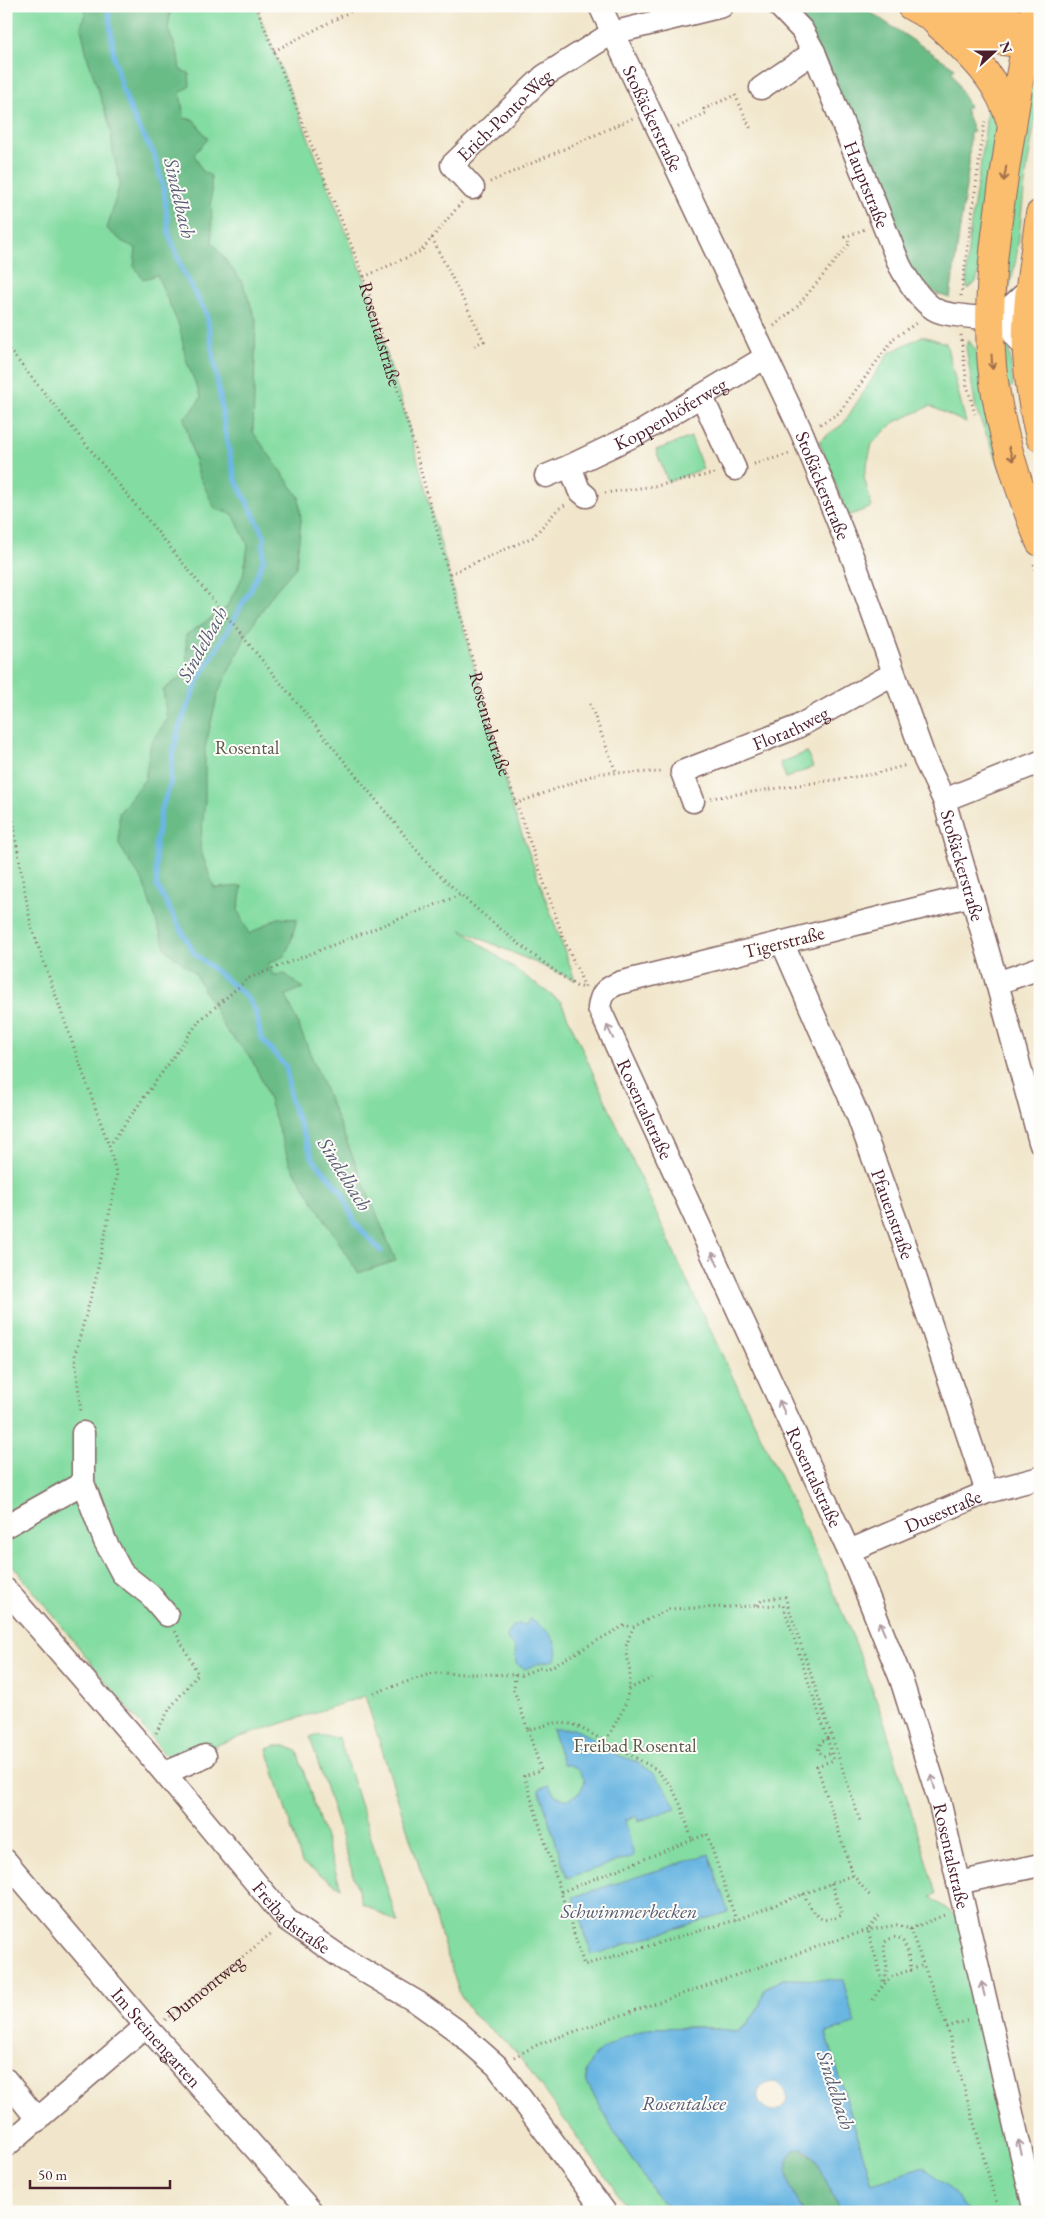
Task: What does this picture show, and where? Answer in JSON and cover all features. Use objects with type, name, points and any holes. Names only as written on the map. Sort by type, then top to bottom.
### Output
[{"type":"main road","points":[[968,6],[1018,24],[1033,36]]},
{"type":"main road","points":[[1036,6],[1033,36],[1012,125],[993,262],[990,318],[992,367],[1009,447],[1040,542]]},
{"type":"main road","points":[[920,12],[999,40],[1014,42],[1033,36]]},
{"type":"main road","points":[[920,12],[982,66],[1005,102],[1012,125]]},
{"type":"main road","name":"Hauptstraße","points":[[1040,214],[1030,290],[1027,353],[1032,404],[1040,437]]},
{"type":"main road","points":[[1000,406],[1009,398],[1020,396],[1032,404]]},
{"type":"street","name":"Stoßäckerstraße","points":[[600,6],[809,449],[854,561],[924,760],[944,800],[997,983],[1040,1142]]},
{"type":"street","name":"Erich-Ponto-Weg","points":[[473,188],[452,164],[544,76],[612,33],[722,6]]},
{"type":"street","name":"Hauptstraße","points":[[779,6],[802,30],[814,52],[908,282],[934,309],[947,314],[990,318],[1006,326],[1016,336],[1027,353]]},
{"type":"street","points":[[761,88],[814,52]]},
{"type":"street","points":[[990,318],[1007,310],[1030,290]]},
{"type":"street","name":"Koppenhöferweg","points":[[546,476],[628,438],[702,397],[766,357]]},
{"type":"street","points":[[702,397],[735,469]]},
{"type":"street","points":[[570,466],[579,490],[586,496]]},
{"type":"street","name":"Florathweg","points":[[682,772],[796,727],[893,674]]},
{"type":"street","points":[[944,800],[1040,762]]},
{"type":"street","points":[[682,772],[694,801]]},
{"type":"street","name":"Tigerstraße","points":[[593,993],[605,990],[619,983],[972,895]]},
{"type":"street","name":"Pfauenstraße","points":[[782,942],[858,1116],[900,1232],[987,1492]]},
{"type":"street","points":[[997,983],[1040,968]]},
{"type":"street","name":"Rosentalstraße","points":[[593,993],[849,1550],[886,1636],[939,1800],[958,1883],[952,1913],[1035,2212]]},
{"type":"street","points":[[83,1433],[83,1483],[105,1541],[122,1573],[150,1595],[167,1615]]},
{"type":"street","name":"Dusestraße","points":[[849,1550],[987,1492],[1040,1478]]},
{"type":"street","points":[[6,1526],[83,1483]]},
{"type":"street","name":"Freibadstraße","points":[[6,1590],[165,1773],[286,1920],[342,1958],[417,2002],[456,2030],[497,2066],[605,2212]]},
{"type":"street","points":[[165,1773],[205,1756]]},
{"type":"street","name":"Im Steinengarten","points":[[6,1860],[146,2026],[312,2212]]},
{"type":"street","points":[[958,1883],[1040,1865]]},
{"type":"street","name":"Dumontweg","points":[[6,2146],[146,2026]]},
{"type":"street","points":[[6,2080],[38,2120]]},
{"type":"path","name":"Rosentalstraße","points":[[256,6],[364,277],[450,574],[495,742],[515,804],[563,937],[593,993]]},
{"type":"path","points":[[274,50],[361,6]]},
{"type":"path","points":[[662,134],[706,113],[704,109],[735,95],[751,129]]},
{"type":"path","points":[[473,188],[500,179],[650,110]]},
{"type":"path","name":"Erich-Ponto-Weg","points":[[364,277],[421,251],[473,188]]},
{"type":"path","points":[[769,330],[796,308],[850,243],[845,237],[871,227]]},
{"type":"path","points":[[432,238],[484,341],[472,346]]},
{"type":"path","points":[[818,426],[839,413],[894,338],[915,325]]},
{"type":"path","points":[[6,346],[428,864],[460,895],[521,947],[576,986],[593,993]]},
{"type":"path","points":[[450,574],[532,537],[558,509],[586,496],[661,485],[735,469],[809,449]]},
{"type":"path","points":[[590,704],[616,772]]},
{"type":"path","points":[[694,801],[874,774],[924,760]]},
{"type":"path","points":[[6,761],[16,841],[31,926],[109,1146],[117,1176],[95,1282],[75,1354],[83,1433]]},
{"type":"path","points":[[515,804],[599,772],[682,772]]},
{"type":"path","points":[[6,843],[16,841]]},
{"type":"path","points":[[109,1146],[200,1020],[249,978],[460,895]]},
{"type":"path","points":[[756,1606],[763,1598],[784,1597],[860,1821]]},
{"type":"path","points":[[374,1693],[433,1674],[515,1675],[549,1668],[625,1625],[632,1627],[669,1609],[782,1605],[834,1760],[817,1766],[853,1875],[870,1896]]},
{"type":"path","points":[[146,1751],[170,1708],[198,1674],[167,1615]]},
{"type":"path","points":[[606,1740],[624,1708],[629,1689],[630,1673],[626,1646],[632,1627]]},
{"type":"path","points":[[515,1675],[514,1690],[541,1770],[524,1776],[584,1965],[736,1920],[853,1875]]},
{"type":"path","points":[[629,1689],[652,1678]]},
{"type":"path","points":[[528,1730],[553,1723],[573,1724],[606,1740],[615,1748],[637,1757],[656,1769],[671,1786],[681,1806],[692,1840]]},
{"type":"path","points":[[832,1737],[821,1742],[818,1750],[823,1756],[832,1754]]},
{"type":"path","points":[[561,1892],[707,1834],[736,1920]]},
{"type":"path","points":[[803,1894],[818,1917],[823,1920],[831,1920],[842,1915],[831,1883]]},
{"type":"path","points":[[497,2066],[539,2044],[786,1956],[868,1930],[897,1925],[910,1929],[952,1913]]},
{"type":"path","points":[[868,1930],[879,1916]]},
{"type":"path","name":"Dumontweg","points":[[146,2026],[161,2023],[286,1920]]},
{"type":"path","points":[[910,1929],[947,2027],[1000,2212]]},
{"type":"path","points":[[868,1930],[884,1983]]},
{"type":"path","points":[[873,2000],[889,1972],[884,1948],[885,1942],[890,1938],[896,1936],[906,1944],[911,1970]]},
{"type":"path","points":[[884,1983],[894,1974],[923,1965]]},
{"type":"path","points":[[947,2027],[971,2019],[969,2010]]},
{"type":"green space","points":[[6,6],[256,6],[364,277],[409,428],[513,809],[575,980],[461,930],[561,1002],[688,1283],[820,1561],[855,1642],[885,1724],[936,1894],[931,1897],[960,1919],[1028,2212],[969,2212],[950,2189],[924,2167],[872,2184],[826,2033],[843,1981],[783,1979],[765,1988],[758,2009],[747,2024],[736,2031],[700,2027],[649,2028],[586,2071],[587,2083],[619,2140],[658,2198],[675,2212],[631,2212],[513,2048],[473,2015],[460,1995],[365,1696],[174,1759],[166,1756],[6,1557],[6,1540],[82,1489],[6,1517]]},
{"type":"green space","points":[[87,6],[168,6],[171,9],[168,29],[178,54],[180,70],[189,73],[190,86],[180,93],[184,118],[194,120],[208,139],[194,154],[202,171],[211,176],[212,242],[242,282],[256,319],[253,432],[299,497],[301,520],[296,567],[274,592],[248,632],[218,693],[205,748],[205,800],[200,848],[214,888],[242,886],[238,911],[249,934],[278,918],[297,919],[290,944],[284,956],[268,964],[273,975],[285,974],[303,988],[286,995],[396,1261],[358,1273],[290,1164],[264,1085],[251,1058],[226,1030],[194,972],[166,950],[143,882],[119,845],[119,813],[145,779],[151,742],[167,720],[163,690],[187,673],[186,635],[226,608],[243,576],[248,545],[233,514],[215,509],[198,473],[184,418],[193,410],[201,397],[186,360],[180,328],[157,275],[143,279],[134,266],[136,248],[123,242],[107,229],[120,183],[110,126],[87,56],[81,27]]},
{"type":"green space","points":[[791,6],[861,6],[955,68],[952,72],[969,107],[965,109],[974,132],[970,133],[969,165],[950,298],[928,289],[910,274]]},
{"type":"green space","points":[[1031,78],[1040,80],[1040,93],[1027,167],[1016,261],[1004,301],[1002,268]]},
{"type":"green space","points":[[990,93],[998,121],[999,135],[982,263],[976,282],[967,289],[969,242],[983,148],[987,100]]},
{"type":"green space","points":[[1003,332],[1009,346],[1013,386],[1010,388],[1004,385]]},
{"type":"green space","points":[[922,336],[946,343],[966,423],[930,406],[893,423],[872,444],[864,477],[872,507],[848,516],[819,441],[843,424],[889,353]]},
{"type":"green space","points":[[968,340],[979,354],[1003,474],[976,410],[966,347]]},
{"type":"green space","points":[[691,437],[703,469],[668,482],[656,450]]},
{"type":"green space","points":[[807,752],[813,767],[786,778],[780,763]]},
{"type":"green space","points":[[315,1735],[339,1738],[398,1923],[362,1903],[310,1737]]},
{"type":"green space","points":[[275,1746],[286,1746],[297,1751],[341,1888],[302,1863],[267,1749]]},
{"type":"green space","points":[[803,2148],[814,2158],[842,2212],[804,2212],[792,2190],[787,2173],[790,2157],[794,2150]]},
{"type":"water","points":[[529,1619],[546,1630],[554,1641],[557,1653],[555,1660],[539,1663],[525,1669],[516,1664],[515,1647],[508,1641],[507,1636],[513,1626],[526,1625]]},
{"type":"water","points":[[552,1729],[574,1729],[593,1738],[615,1754],[637,1762],[655,1775],[666,1789],[676,1808],[639,1821],[637,1816],[625,1820],[634,1856],[567,1878],[539,1789],[549,1785],[555,1795],[567,1800],[580,1792],[585,1781],[576,1769],[563,1764]]},
{"type":"water","name":"Schwimmerbecken","points":[[709,1854],[728,1912],[592,1955],[573,1897]]},
{"type":"water","name":"Rosentalsee","points":[[783,1979],[843,1980],[855,2024],[826,2033],[872,2183],[924,2167],[950,2189],[969,2212],[842,2212],[814,2158],[809,2151],[803,2148],[794,2150],[790,2157],[787,2173],[795,2198],[804,2212],[675,2212],[658,2198],[619,2140],[587,2083],[586,2071],[594,2055],[621,2038],[649,2028],[700,2027],[736,2031],[747,2024],[758,2009],[765,1988]],"holes":[[[775,2082],[779,2084],[787,2096],[785,2104],[775,2111],[763,2108],[759,2102],[759,2090],[765,2085]]]},
{"type":"waterway","name":"Sindelbach","points":[[108,6],[114,57],[122,88],[136,123],[154,154],[164,190],[169,234],[183,271],[207,315],[227,442],[236,481],[264,535],[263,561],[251,589],[197,683],[179,728],[173,754],[170,785],[161,810],[155,848],[157,886],[194,953],[246,996],[256,1012],[261,1038],[286,1067],[291,1102],[313,1159],[341,1191],[355,1223],[381,1251]]},
{"type":"park label","name":"Rosental","points":[[247,747]]},
{"type":"park label","name":"Freibad Rosental","points":[[635,1745]]}]
